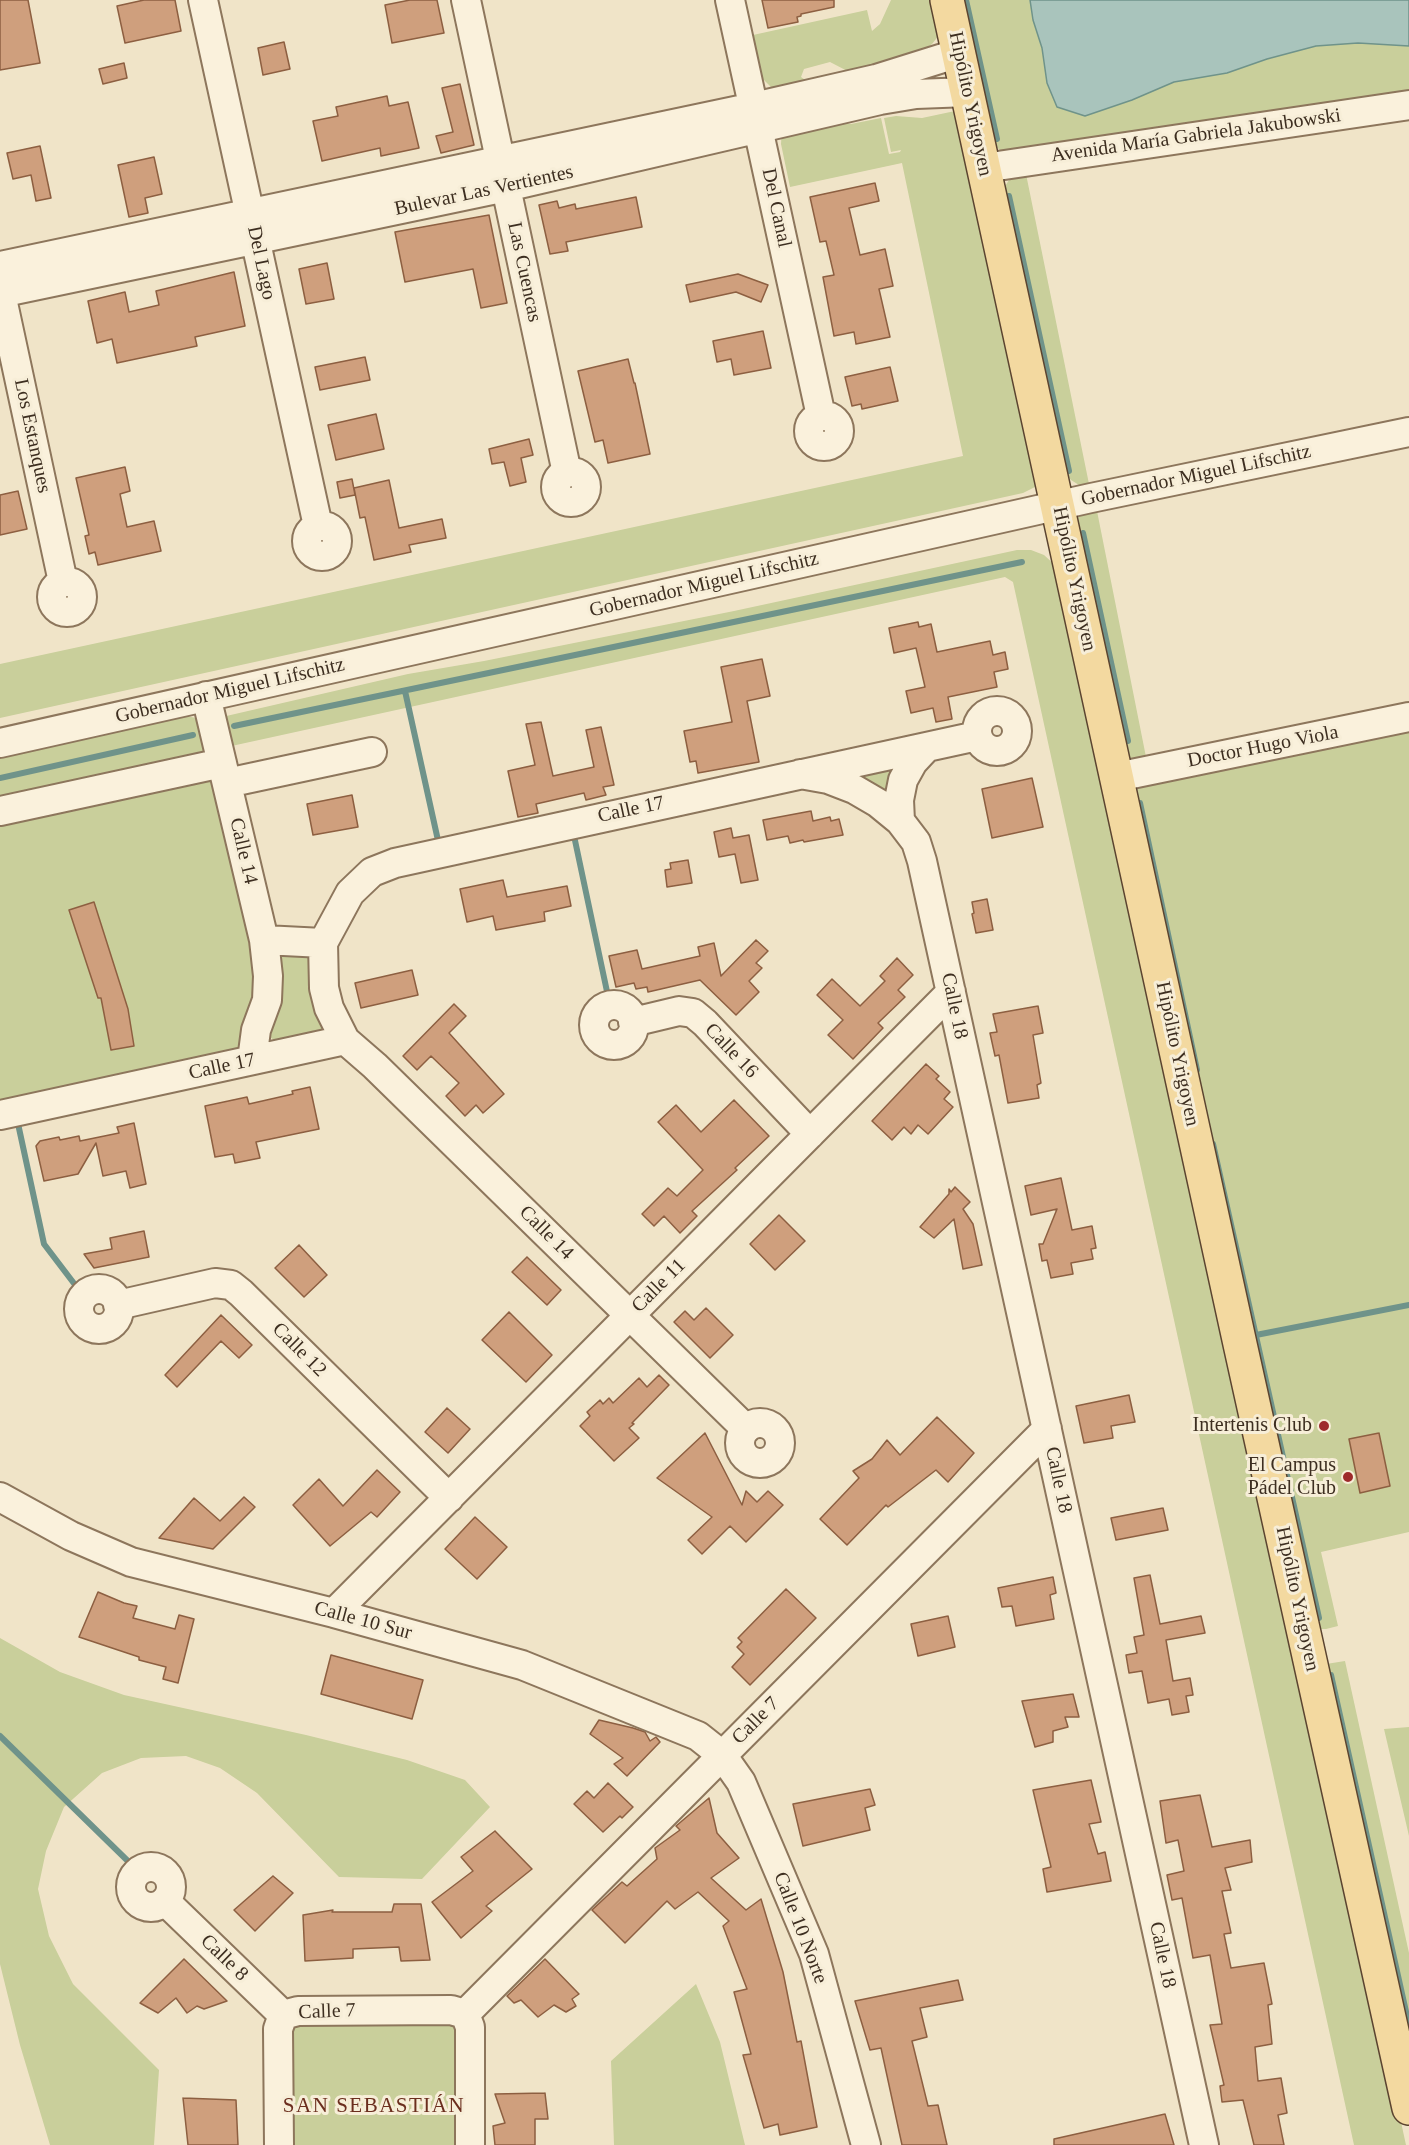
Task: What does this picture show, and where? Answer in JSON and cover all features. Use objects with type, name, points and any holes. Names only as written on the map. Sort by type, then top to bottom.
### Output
[{"type":"main road","name":"Hipólito Yrigoyen","points":[[947,0],[1409,2108]]},
{"type":"street","name":"Del Lago","points":[[203,0],[318,526]]},
{"type":"street","name":"Las Cuencas","points":[[466,0],[567,473]]},
{"type":"street","name":"Del Canal","points":[[730,0],[821,416]]},
{"type":"street","name":"Bulevar Las Vertientes","points":[[756,117],[959,53]]},
{"type":"street","name":"Bulevar Las Vertientes","points":[[0,266],[253,226],[503,174],[756,117],[916,94],[968,92]]},
{"type":"street","name":"Avenida María Gabriela Jakubowski","points":[[984,168],[1409,105]]},
{"type":"street","name":"Bulevar Las Vertientes","points":[[0,292],[253,226]]},
{"type":"street","name":"Los Estanques","points":[[0,292],[63,582]]},
{"type":"street","name":"Gobernador Miguel Lifschitz","points":[[0,742],[1058,506],[1409,432]]},
{"type":"street","name":"Calle 14","points":[[206,696],[264,940],[268,976],[267,1000],[256,1030],[252,1060]]},
{"type":"street","name":"Doctor Hugo Viola","points":[[1117,777],[1409,717]]},
{"type":"street","name":"Calle 17","points":[[0,1114],[345,1040],[329,1008],[324,988],[323,944],[350,893],[372,872],[395,863],[977,736]]},
{"type":"street","points":[[900,821],[899,800],[903,780],[913,762],[927,747]]},
{"type":"street","points":[[0,811],[225,773],[372,752]]},
{"type":"street","name":"Calle 18","points":[[800,774],[828,779],[854,789],[879,803],[900,821],[916,842],[922,861],[1204,2145]]},
{"type":"street","points":[[264,940],[323,944]]},
{"type":"street","name":"Calle 11","points":[[334,1613],[951,992]]},
{"type":"street","name":"Calle 16","points":[[633,1022],[679,1011],[693,1013],[810,1134]]},
{"type":"street","name":"Calle 14","points":[[345,1040],[375,1065],[746,1429]]},
{"type":"street","name":"Calle 12","points":[[118,1305],[215,1283],[231,1285],[449,1498]]},
{"type":"street","name":"Calle 7","points":[[279,2145],[278,2028],[283,2015],[298,2011],[451,2010],[465,2014],[1047,1429]]},
{"type":"street","name":"Calle 10 Sur","points":[[0,1497],[71,1536],[130,1562],[399,1630],[522,1665],[698,1736],[722,1755]]},
{"type":"street","points":[[367,1580],[370,1595],[377,1609],[399,1630]]},
{"type":"street","name":"Calle 10 Norte","points":[[722,1755],[741,1782],[814,1954],[866,2145]]},
{"type":"street","name":"Calle 8","points":[[165,1901],[283,2015]]},
{"type":"street","points":[[465,2014],[470,2027],[470,2145]]},
{"type":"green space","points":[[891,0],[938,0],[945,28],[932,44],[911,59],[857,76],[830,62],[804,69],[801,77],[811,84],[773,89],[762,78],[753,35],[867,10],[872,31],[880,24]]},
{"type":"green space","points":[[956,0],[1409,0],[1409,93],[1011,152],[1001,151],[992,143]]},
{"type":"green space","points":[[955,111],[1039,485],[1023,493],[0,718],[0,664],[963,456],[902,163],[790,187],[781,144],[782,128],[830,120],[851,124],[881,118],[889,154],[900,152],[901,150],[891,152],[884,118],[896,116],[922,118]]},
{"type":"green space","points":[[1026,174],[1089,484],[1079,485],[1063,471],[1004,188],[1009,180]]},
{"type":"green space","points":[[1096,506],[1147,762],[1138,763],[1129,758],[1122,748],[1075,519],[1079,511]]},
{"type":"green space","points":[[1017,550],[1031,550],[1044,555],[1057,567],[1249,1421],[1406,2145],[1354,2145],[1013,582],[1005,577],[227,747],[222,717],[408,674],[734,611]]},
{"type":"green space","points":[[177,714],[201,719],[264,940],[252,1060],[0,1115],[0,753]]},
{"type":"green space","points":[[1409,729],[1409,1532],[1321,1552],[1338,1626],[1316,1629],[1134,786]]},
{"type":"green space","points":[[896,764],[891,794],[849,773]]},
{"type":"green space","points":[[290,950],[310,953],[327,1029],[322,1035],[278,1042],[271,1038],[269,1031],[275,966]]},
{"type":"green space","points":[[0,1638],[60,1672],[124,1695],[407,1760],[465,1780],[490,1807],[422,1879],[339,1877],[257,1793],[220,1768],[186,1756],[141,1758],[102,1773],[64,1807],[46,1851],[38,1889],[49,1936],[73,1984],[159,2070],[154,2145],[50,2145],[20,2045],[0,1964]]},
{"type":"green space","points":[[1345,1661],[1409,1953],[1409,2062],[1326,1664]]},
{"type":"green space","points":[[1409,1727],[1409,1836],[1384,1729]]},
{"type":"green space","points":[[696,1984],[720,2042],[745,2145],[614,2145],[611,2061]]},
{"type":"green space","points":[[294,2021],[456,2023],[461,2145],[289,2145],[286,2033]]},
{"type":"water","points":[[1030,0],[1409,0],[1409,46],[1358,43],[1316,46],[1227,73],[1174,82],[1132,100],[1085,116],[1057,107],[1047,83],[1042,48],[1033,20]]},
{"type":"building","points":[[0,0],[28,0],[40,63],[0,70]]},
{"type":"building","points":[[144,0],[175,0],[181,31],[125,43],[117,6]]},
{"type":"building","points":[[410,0],[437,0],[444,33],[392,43],[385,5]]},
{"type":"building","points":[[762,0],[834,0],[834,7],[801,14],[797,17],[798,22],[768,28]]},
{"type":"building","points":[[284,42],[290,69],[263,75],[258,48]]},
{"type":"building","points":[[124,63],[127,78],[103,84],[99,69]]},
{"type":"building","points":[[460,84],[474,145],[441,153],[436,136],[453,132],[442,88]]},
{"type":"building","points":[[387,96],[389,106],[408,102],[419,148],[381,156],[380,148],[322,161],[313,121],[338,116],[336,107]]},
{"type":"building","points":[[40,146],[51,198],[36,201],[31,175],[13,179],[7,153]]},
{"type":"building","points":[[154,157],[162,194],[145,198],[148,213],[129,217],[118,165]]},
{"type":"building","points":[[875,183],[879,201],[849,208],[860,255],[885,249],[893,286],[879,289],[890,337],[856,344],[854,332],[834,336],[823,277],[834,275],[826,241],[820,242],[810,197]]},
{"type":"building","points":[[636,197],[642,227],[566,242],[568,251],[550,254],[539,205],[557,201],[559,208],[575,204],[576,209]]},
{"type":"building","points":[[489,215],[507,303],[481,308],[473,269],[405,282],[395,232]]},
{"type":"building","points":[[327,263],[334,299],[306,304],[299,269]]},
{"type":"building","points":[[234,272],[245,326],[195,337],[197,346],[117,363],[112,339],[97,343],[88,301],[125,292],[129,312],[159,305],[156,291]]},
{"type":"building","points":[[738,274],[768,285],[761,302],[736,292],[690,302],[686,285]]},
{"type":"building","points":[[763,331],[771,368],[734,375],[731,359],[717,362],[713,341]]},
{"type":"building","points":[[365,357],[370,380],[320,390],[315,367]]},
{"type":"building","points":[[628,359],[650,454],[608,463],[603,440],[595,442],[578,371]]},
{"type":"building","points":[[890,367],[898,401],[862,409],[861,404],[852,406],[845,377]]},
{"type":"building","points":[[376,414],[384,449],[336,460],[328,425]]},
{"type":"building","points":[[529,439],[533,455],[521,458],[526,482],[510,486],[504,462],[492,464],[489,449]]},
{"type":"building","points":[[125,467],[130,491],[120,494],[127,527],[154,521],[161,551],[98,565],[95,552],[89,554],[85,536],[89,535],[76,478]]},
{"type":"building","points":[[352,479],[355,495],[340,498],[337,482]]},
{"type":"building","points":[[389,480],[399,528],[442,519],[446,538],[409,545],[411,552],[374,560],[365,517],[360,518],[354,488]]},
{"type":"building","points":[[18,491],[27,529],[0,535],[0,495]]},
{"type":"building","points":[[918,622],[919,627],[931,624],[937,652],[990,641],[993,655],[1005,652],[1008,669],[994,672],[997,687],[948,697],[952,719],[936,722],[933,708],[911,713],[906,691],[925,687],[916,648],[894,653],[889,628]]},
{"type":"building","points":[[762,659],[770,696],[747,701],[759,762],[698,773],[696,761],[690,762],[684,731],[732,722],[721,667]]},
{"type":"building","points":[[541,722],[553,776],[594,767],[586,730],[601,727],[614,785],[603,787],[606,795],[586,800],[584,793],[536,804],[538,813],[518,817],[508,771],[535,765],[526,724]]},
{"type":"building","points":[[1032,778],[1043,827],[992,838],[982,789]]},
{"type":"building","points":[[352,795],[358,827],[313,835],[307,804]]},
{"type":"building","points":[[811,811],[813,821],[830,817],[831,821],[839,819],[843,835],[790,843],[788,836],[767,840],[763,820]]},
{"type":"building","points":[[731,828],[733,838],[749,835],[758,880],[741,883],[735,854],[719,857],[714,832]]},
{"type":"building","points":[[688,860],[692,883],[667,887],[665,870],[671,869],[670,863]]},
{"type":"building","points":[[503,880],[507,897],[567,886],[571,906],[544,912],[545,921],[496,930],[493,916],[467,922],[460,889]]},
{"type":"building","points":[[987,899],[993,930],[976,933],[972,902]]},
{"type":"building","points":[[94,902],[128,1009],[134,1046],[111,1050],[101,998],[98,998],[69,910]]},
{"type":"building","points":[[756,940],[768,951],[756,963],[762,968],[749,981],[759,992],[736,1015],[700,980],[648,992],[647,987],[636,989],[634,983],[616,987],[609,956],[637,950],[642,969],[700,956],[698,947],[714,943],[721,976]]},
{"type":"building","points":[[897,958],[913,975],[898,990],[905,997],[878,1023],[883,1028],[853,1059],[828,1035],[843,1020],[817,995],[832,979],[860,1006],[885,981],[880,976]]},
{"type":"building","points":[[412,970],[418,995],[361,1008],[355,983]]},
{"type":"building","points":[[454,1004],[466,1016],[449,1033],[504,1094],[483,1113],[476,1105],[465,1116],[446,1096],[459,1083],[431,1056],[417,1070],[403,1056]]},
{"type":"building","points":[[1038,1006],[1043,1033],[1033,1035],[1041,1083],[1037,1085],[1039,1098],[1008,1103],[999,1055],[995,1056],[990,1033],[997,1032],[993,1014]]},
{"type":"building","points":[[926,1064],[939,1076],[936,1079],[950,1092],[944,1099],[953,1107],[928,1134],[918,1125],[911,1134],[904,1127],[892,1140],[872,1121]]},
{"type":"building","points":[[310,1087],[319,1129],[256,1142],[260,1158],[235,1163],[233,1154],[215,1157],[205,1106],[247,1097],[249,1104],[293,1094],[292,1091]]},
{"type":"building","points":[[734,1100],[769,1136],[735,1168],[737,1170],[692,1211],[697,1216],[680,1233],[664,1216],[654,1226],[642,1214],[668,1188],[677,1196],[703,1170],[658,1122],[676,1105],[701,1132]]},
{"type":"building","points":[[134,1123],[146,1184],[130,1188],[126,1171],[103,1176],[96,1143],[78,1174],[44,1181],[36,1146],[40,1141],[79,1136],[80,1141],[119,1133],[117,1127]]},
{"type":"building","points":[[1061,1178],[1072,1230],[1092,1226],[1096,1248],[1091,1249],[1093,1259],[1071,1263],[1073,1274],[1051,1278],[1047,1260],[1042,1261],[1039,1244],[1043,1244],[1057,1209],[1031,1215],[1025,1186]]},
{"type":"building","points":[[955,1187],[970,1202],[963,1209],[973,1224],[982,1265],[963,1269],[954,1219],[934,1238],[920,1227],[949,1194],[949,1189],[951,1192]]},
{"type":"building","points":[[779,1215],[805,1241],[775,1270],[750,1244]]},
{"type":"building","points":[[144,1231],[149,1257],[94,1268],[84,1254],[112,1249],[110,1238]]},
{"type":"building","points":[[299,1245],[327,1275],[304,1297],[275,1268]]},
{"type":"building","points":[[527,1257],[561,1290],[547,1305],[512,1272]]},
{"type":"building","points":[[706,1308],[733,1335],[710,1358],[674,1322],[685,1311],[694,1320]]},
{"type":"building","points":[[509,1312],[552,1355],[526,1382],[482,1340]]},
{"type":"building","points":[[221,1315],[252,1345],[239,1358],[221,1341],[177,1387],[165,1375]]},
{"type":"building","points":[[659,1375],[669,1385],[632,1423],[634,1424],[629,1428],[639,1438],[614,1461],[580,1426],[590,1416],[587,1412],[600,1400],[603,1404],[609,1398],[613,1403],[639,1378],[647,1387]]},
{"type":"building","points":[[1129,1395],[1135,1422],[1111,1426],[1113,1438],[1084,1443],[1076,1406]]},
{"type":"building","points":[[447,1408],[470,1429],[448,1453],[425,1432]]},
{"type":"building","points":[[937,1417],[974,1453],[948,1482],[936,1470],[888,1507],[886,1505],[847,1545],[820,1519],[859,1478],[853,1471],[872,1459],[887,1440],[900,1455]]},
{"type":"building","points":[[705,1433],[742,1505],[746,1491],[757,1502],[768,1491],[783,1505],[746,1542],[730,1526],[702,1554],[688,1540],[712,1517],[657,1478]]},
{"type":"building","points":[[1379,1433],[1390,1486],[1360,1493],[1349,1439]]},
{"type":"building","points":[[377,1470],[400,1492],[377,1517],[371,1512],[330,1546],[293,1505],[319,1479],[343,1506]]},
{"type":"building","points":[[244,1497],[255,1507],[213,1549],[159,1538],[194,1498],[220,1521]]},
{"type":"building","points":[[1163,1508],[1168,1530],[1116,1540],[1111,1518]]},
{"type":"building","points":[[475,1517],[507,1547],[477,1579],[445,1549]]},
{"type":"building","points":[[1150,1575],[1160,1624],[1201,1616],[1205,1633],[1166,1640],[1173,1681],[1190,1678],[1193,1695],[1186,1696],[1189,1712],[1172,1715],[1169,1699],[1148,1703],[1142,1671],[1129,1673],[1126,1655],[1137,1653],[1134,1637],[1144,1635],[1134,1578]]},
{"type":"building","points":[[1053,1577],[1056,1593],[1050,1595],[1054,1619],[1016,1626],[1012,1606],[1002,1607],[998,1588]]},
{"type":"building","points":[[786,1589],[816,1618],[750,1685],[732,1667],[744,1654],[737,1647],[742,1642],[738,1638]]},
{"type":"building","points":[[98,1592],[137,1606],[133,1618],[175,1629],[179,1615],[194,1619],[178,1683],[163,1679],[166,1667],[139,1660],[139,1657],[79,1637]]},
{"type":"building","points":[[948,1616],[955,1647],[918,1656],[911,1624]]},
{"type":"building","points":[[331,1655],[423,1680],[412,1719],[321,1694]]},
{"type":"building","points":[[1073,1694],[1079,1717],[1065,1717],[1068,1727],[1053,1731],[1053,1742],[1035,1747],[1022,1701]]},
{"type":"building","points":[[599,1720],[645,1732],[650,1741],[656,1737],[660,1742],[627,1776],[614,1764],[623,1758],[590,1734]]},
{"type":"building","points":[[1091,1780],[1101,1822],[1089,1824],[1098,1854],[1105,1852],[1111,1881],[1047,1892],[1043,1869],[1051,1867],[1033,1790]]},
{"type":"building","points":[[608,1783],[633,1807],[603,1832],[574,1804],[587,1791],[594,1798]]},
{"type":"building","points":[[870,1789],[875,1805],[865,1808],[870,1830],[803,1846],[793,1804]]},
{"type":"building","points":[[1200,1795],[1212,1847],[1250,1840],[1252,1862],[1225,1868],[1231,1890],[1222,1891],[1231,1933],[1224,1934],[1231,1968],[1264,1963],[1272,2004],[1268,2005],[1272,2044],[1255,2047],[1258,2081],[1281,2078],[1287,2113],[1278,2115],[1284,2145],[1254,2145],[1243,2100],[1222,2102],[1220,2086],[1224,2085],[1210,2025],[1222,2024],[1210,1955],[1193,1958],[1182,1898],[1172,1900],[1167,1875],[1184,1871],[1178,1840],[1166,1843],[1160,1801]]},
{"type":"building","points":[[709,1798],[717,1833],[739,1858],[711,1878],[746,1910],[761,1899],[783,1972],[797,2042],[801,2041],[817,2127],[780,2135],[778,2124],[764,2128],[743,2055],[751,2054],[734,1992],[747,1989],[723,1926],[729,1921],[698,1892],[675,1909],[667,1901],[625,1943],[592,1910],[622,1882],[627,1886],[657,1859],[655,1848],[680,1830],[676,1826]]},
{"type":"building","points":[[495,1831],[532,1869],[486,1906],[492,1911],[461,1938],[432,1902],[473,1871],[461,1857]]},
{"type":"building","points":[[273,1876],[293,1893],[255,1931],[234,1910]]},
{"type":"building","points":[[394,1904],[421,1904],[430,1960],[401,1961],[399,1947],[353,1949],[353,1958],[305,1961],[303,1915],[333,1910],[332,1912],[392,1912]]},
{"type":"building","points":[[184,1959],[227,2001],[204,2009],[197,2006],[187,2013],[176,1998],[158,2013],[140,2003]]},
{"type":"building","points":[[545,1959],[579,1994],[572,1999],[576,2006],[566,2012],[554,2005],[538,2017],[521,2000],[514,2003],[507,1996]]},
{"type":"building","points":[[958,1980],[963,2000],[920,2008],[927,2037],[912,2041],[928,2106],[938,2105],[947,2145],[902,2145],[881,2048],[870,2050],[855,2001]]},
{"type":"building","points":[[545,2093],[548,2119],[535,2119],[535,2145],[495,2145],[493,2126],[505,2123],[495,2094]]},
{"type":"building","points":[[183,2098],[236,2100],[238,2145],[188,2145]]},
{"type":"building","points":[[1165,2114],[1174,2145],[1054,2145],[1054,2139]]},
{"type":"waterway","points":[[966,0],[997,139]]},
{"type":"waterway","points":[[1009,196],[1069,471]]},
{"type":"waterway","points":[[1083,533],[1128,741]]},
{"type":"waterway","points":[[234,726],[1022,562]]},
{"type":"waterway","points":[[405,691],[439,845]]},
{"type":"waterway","points":[[0,778],[193,735]]},
{"type":"waterway","points":[[1140,803],[1197,1070]]},
{"type":"waterway","points":[[573,831],[609,1001]]},
{"type":"waterway","points":[[17,1119],[44,1244],[79,1290]]},
{"type":"waterway","points":[[1213,1144],[1319,1618]]},
{"type":"waterway","points":[[1256,1335],[1409,1305]]},
{"type":"waterway","points":[[1331,1675],[1409,2025]]},
{"type":"waterway","points":[[0,1736],[134,1867]]},
{"type":"place","name":"Intertenis Club","points":[[1324,1426]]},
{"type":"place","name":"El Campus Pádel Club","points":[[1348,1477]]},
{"type":"district","name":"SAN SEBASTIÁN","points":[[374,2106]]}]
